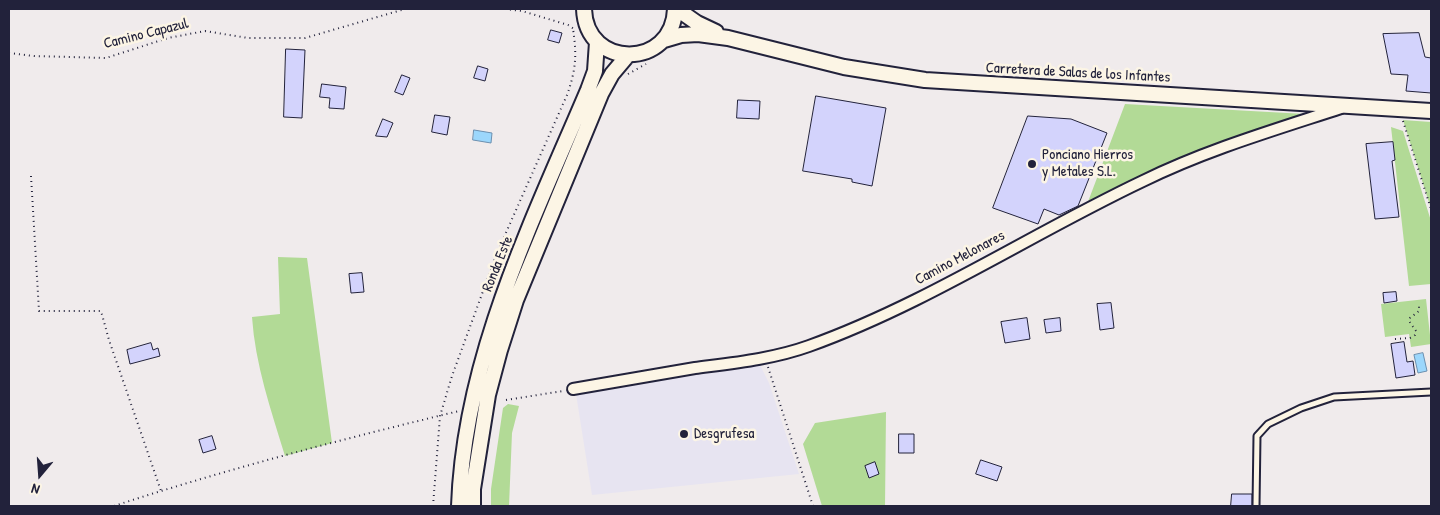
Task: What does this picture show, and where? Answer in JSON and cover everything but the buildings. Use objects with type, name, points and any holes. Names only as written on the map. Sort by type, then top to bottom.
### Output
[{"type":"main road","points":[[580,17],[597,42],[611,51],[628,55],[641,54],[654,48],[664,40],[672,24],[676,9]]},
{"type":"main road","name":"Carretera de Salas de los Infantes","points":[[676,9],[697,24],[728,38]]},
{"type":"main road","name":"Carretera de Salas de los Infantes","points":[[664,40],[681,35],[698,34],[728,38],[844,67],[906,78],[1400,111],[1431,111]]},
{"type":"main road","name":"Ronda Este","points":[[459,506],[471,411],[486,346],[503,294],[595,71],[597,42]]},
{"type":"main road","name":"Ronda Este","points":[[473,506],[473,489],[488,395],[516,300],[601,94],[612,74],[628,55]]},
{"type":"street","name":"Camino Melonares","points":[[573,389],[631,378],[765,358],[808,346],[889,311],[944,284],[1180,163],[1346,106]]},
{"type":"lane","points":[[1256,506],[1257,436],[1268,424],[1301,408],[1334,397],[1431,392]]},
{"type":"path","name":"Camino Capazul","points":[[9,53],[34,56],[106,58],[168,38],[206,31],[248,38],[305,38],[405,9]]},
{"type":"path","points":[[505,9],[522,10],[568,25],[580,17]]},
{"type":"path","points":[[433,506],[440,416],[452,376],[497,252],[574,76],[580,17]]},
{"type":"path","points":[[624,77],[646,64]]},
{"type":"path","points":[[1400,111],[1431,209]]},
{"type":"path","points":[[31,176],[39,311],[102,311],[109,340],[161,491]]},
{"type":"path","points":[[1395,339],[1410,338],[1415,335],[1415,329],[1409,322],[1411,317],[1418,313],[1419,305]]},
{"type":"path","points":[[765,358],[813,506]]},
{"type":"path","points":[[506,400],[573,389]]},
{"type":"path","points":[[114,506],[208,477],[374,431],[459,411]]},
{"type":"shaded area","name":"Desgrufesa","points":[[760,365],[769,383],[799,474],[592,495],[576,394]]},
{"type":"green space","points":[[1125,104],[1305,114],[1302,117],[1086,207]]},
{"type":"green space","points":[[1403,120],[1431,122],[1431,209]]},
{"type":"green space","points":[[1391,127],[1403,131],[1431,221],[1431,284],[1409,286]]},
{"type":"green space","points":[[278,257],[307,258],[332,443],[285,456],[260,370],[252,317],[280,314]]},
{"type":"green space","points":[[1426,299],[1431,344],[1411,347],[1409,334],[1385,337],[1381,304]]},
{"type":"green space","points":[[508,404],[519,406],[512,433],[509,506],[491,506],[491,489],[503,408]]},
{"type":"green space","points":[[886,412],[885,506],[822,506],[803,444],[815,423]]},
{"type":"water","points":[[474,130],[492,133],[491,143],[473,140]]},
{"type":"water","points":[[1423,353],[1427,371],[1418,373],[1414,355]]},
{"type":"place","name":"Ponciano Hierros y Metales S.L.","points":[[1032,164]]},
{"type":"place","name":"Desgrufesa","points":[[684,434]]}]
